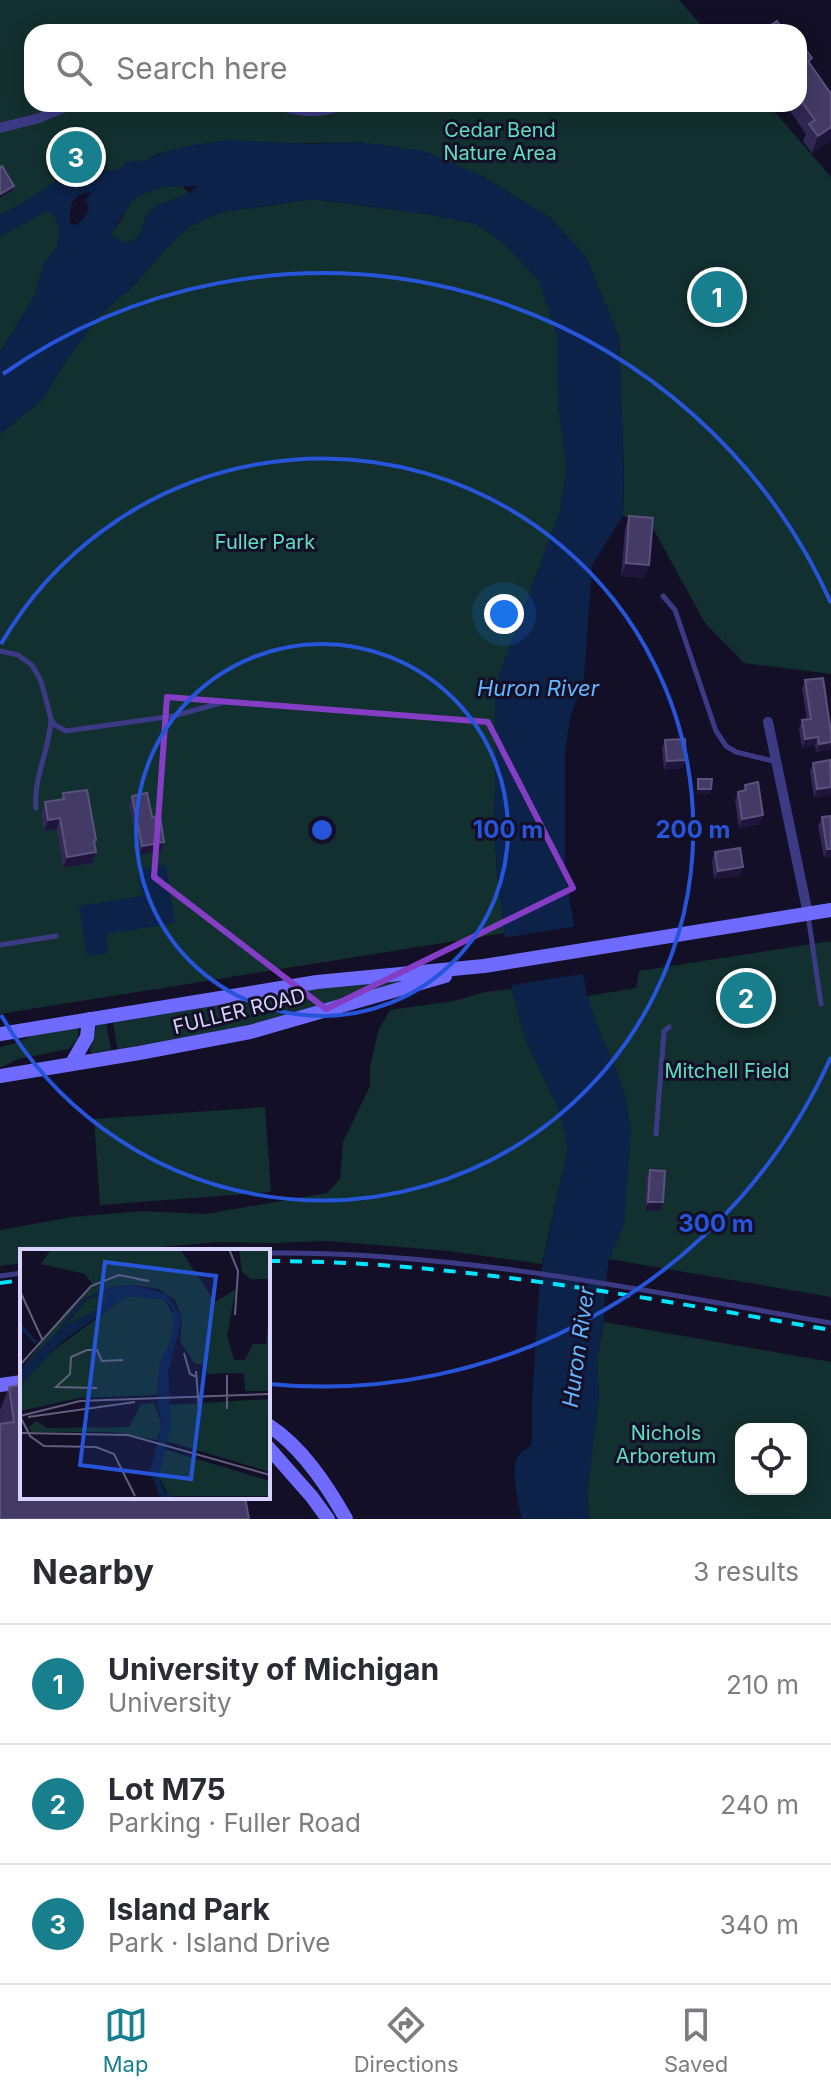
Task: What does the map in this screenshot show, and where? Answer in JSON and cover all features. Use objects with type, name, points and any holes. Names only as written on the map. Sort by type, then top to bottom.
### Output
[{"type":"main road","name":"FULLER ROAD","points":[[0,1034],[317,982],[484,966],[831,910]]},
{"type":"main road","name":"FULLER ROAD","points":[[0,1076],[250,1032],[484,966]]},
{"type":"main road","points":[[72,1063],[87,1037],[89,1019]]},
{"type":"main road","points":[[0,1385],[20,1382]]},
{"type":"main road","points":[[270,1426],[280,1433],[321,1479],[346,1519]]},
{"type":"main road","points":[[270,1449],[328,1519]]},
{"type":"street","points":[[0,128],[54,112]]},
{"type":"street","points":[[768,722],[808,914]]},
{"type":"lane","points":[[301,112],[327,112]]},
{"type":"lane","points":[[663,596],[675,610],[716,731],[726,746],[736,752],[778,763]]},
{"type":"lane","points":[[0,651],[18,655],[32,665],[41,681],[51,719],[47,751],[35,795],[36,808]]},
{"type":"lane","points":[[51,719],[58,728],[76,731],[190,713],[221,703]]},
{"type":"lane","points":[[808,914],[821,1004]]},
{"type":"lane","points":[[0,945],[56,936]]},
{"type":"lane","points":[[656,1134],[664,1031],[669,1027]]},
{"type":"lane","points":[[270,1253],[459,1264],[831,1323]]},
{"type":"lane","points":[[0,1276],[20,1273]]},
{"type":"highlighted area","points":[[167,697],[488,722],[573,888],[326,1009],[154,877]]},
{"type":"green space","name":"Cedar Bend Nature Area","points":[[0,0],[679,0],[700,24],[24,24],[24,112],[775,112],[831,177],[831,674],[744,663],[705,623],[650,523],[623,516],[619,337],[586,257],[549,217],[482,176],[360,142],[191,146],[157,154],[143,162],[127,162],[121,169],[89,169],[0,215]]},
{"type":"green space","points":[[177,181],[189,193],[156,206],[146,216],[142,230],[134,241],[124,243],[110,234],[133,198]]},
{"type":"green space","name":"Fuller Park","points":[[313,199],[477,224],[508,247],[539,281],[557,335],[558,405],[567,466],[560,511],[495,687],[494,819],[505,933],[0,1014],[0,434],[42,400],[98,317],[133,286],[190,226],[222,212]]},
{"type":"green space","points":[[47,211],[57,220],[57,247],[43,265],[35,296],[0,352],[0,236]]},
{"type":"green space","name":"Mitchell Field","points":[[831,941],[831,1297],[609,1259],[624,1223],[600,1033],[587,996],[636,988],[639,971]]},
{"type":"green space","points":[[435,975],[377,988],[246,1026],[117,1047],[113,1023],[362,981]]},
{"type":"green space","points":[[512,989],[525,1038],[559,1110],[568,1148],[542,1264],[448,1251],[329,1241],[217,1242],[138,1249],[20,1249],[20,1263],[0,1266],[0,1230],[72,1217],[141,1211],[206,1214],[327,1193],[340,1179],[343,1142],[370,1086],[370,1066],[379,1029],[390,1010],[454,1001],[485,992]]},
{"type":"green space","points":[[106,1023],[111,1050],[91,1053],[97,1025]]},
{"type":"green space","points":[[78,1028],[78,1038],[69,1049],[18,1059],[0,1068],[0,1047],[31,1036]]},
{"type":"green space","points":[[265,1107],[271,1192],[100,1205],[94,1119]]},
{"type":"green space","name":"Nichols Arboretum","points":[[604,1322],[831,1362],[831,1519],[589,1519],[587,1492],[599,1396],[597,1360]]},
{"type":"water","name":"Huron River","points":[[228,140],[310,144],[360,142],[424,151],[482,176],[549,217],[586,257],[619,337],[623,516],[592,565],[584,678],[570,718],[565,754],[565,874],[587,996],[626,1098],[631,1131],[624,1223],[609,1259],[604,1322],[597,1360],[599,1396],[587,1492],[589,1519],[522,1519],[515,1479],[517,1458],[532,1444],[540,1276],[568,1148],[559,1110],[525,1038],[512,989],[497,874],[494,819],[495,687],[560,511],[567,467],[558,405],[557,335],[539,281],[508,247],[477,224],[313,199],[222,212],[190,226],[133,286],[98,317],[42,400],[0,434],[0,352],[35,296],[43,265],[57,247],[59,229],[54,215],[47,211],[0,236],[0,215],[71,173],[115,170],[130,162],[143,162],[174,150]],"holes":[[[202,172],[221,176],[156,206],[146,216],[142,230],[134,241],[124,243],[111,234],[134,198]],[[92,192],[85,200],[89,207],[87,214],[76,225],[70,224],[75,198]]]},
{"type":"water","points":[[166,865],[175,923],[106,934],[108,953],[87,956],[79,906],[142,896],[138,869]]},
{"type":"pier","points":[[579,926],[587,973],[507,986],[501,938]]},
{"type":"building","points":[[807,51],[812,58],[808,61],[831,94],[831,127],[818,136],[809,124],[815,120],[807,109]]},
{"type":"building","points":[[2,166],[14,186],[0,194],[0,168]]},
{"type":"building","points":[[629,516],[653,518],[649,565],[626,563]]},
{"type":"building","points":[[823,678],[831,742],[819,744],[818,737],[805,739],[802,720],[811,719],[805,680]]},
{"type":"building","points":[[685,739],[686,760],[667,761],[665,740]]},
{"type":"building","points":[[830,760],[831,787],[817,789],[813,763]]},
{"type":"building","points":[[698,779],[712,779],[711,789],[698,789]]},
{"type":"building","points":[[758,782],[763,815],[742,819],[738,792],[746,790],[745,785]]},
{"type":"building","points":[[87,790],[96,852],[67,857],[60,818],[48,820],[45,802],[64,799],[63,793]]},
{"type":"building","points":[[147,793],[152,817],[160,816],[164,842],[142,846],[132,796]]},
{"type":"building","points":[[831,816],[831,849],[827,849],[822,817]]},
{"type":"building","points":[[740,848],[743,867],[718,871],[715,852]]},
{"type":"building","points":[[650,1170],[665,1171],[663,1202],[648,1202]]},
{"type":"building","points":[[20,1385],[20,1499],[245,1499],[249,1519],[0,1519],[0,1424],[14,1422],[9,1387]]},
{"type":"waterway","name":"Huron River","points":[[166,176],[243,174]]},
{"type":"railway","points":[[270,1261],[410,1267],[481,1274],[831,1330]]},
{"type":"railway","points":[[0,1283],[20,1280]]},
{"type":"place","name":"Island Park","points":[[76,157]]},
{"type":"place","name":"University of Michigan","points":[[717,297]]},
{"type":"place","name":"Lot M75","points":[[746,998]]}]
